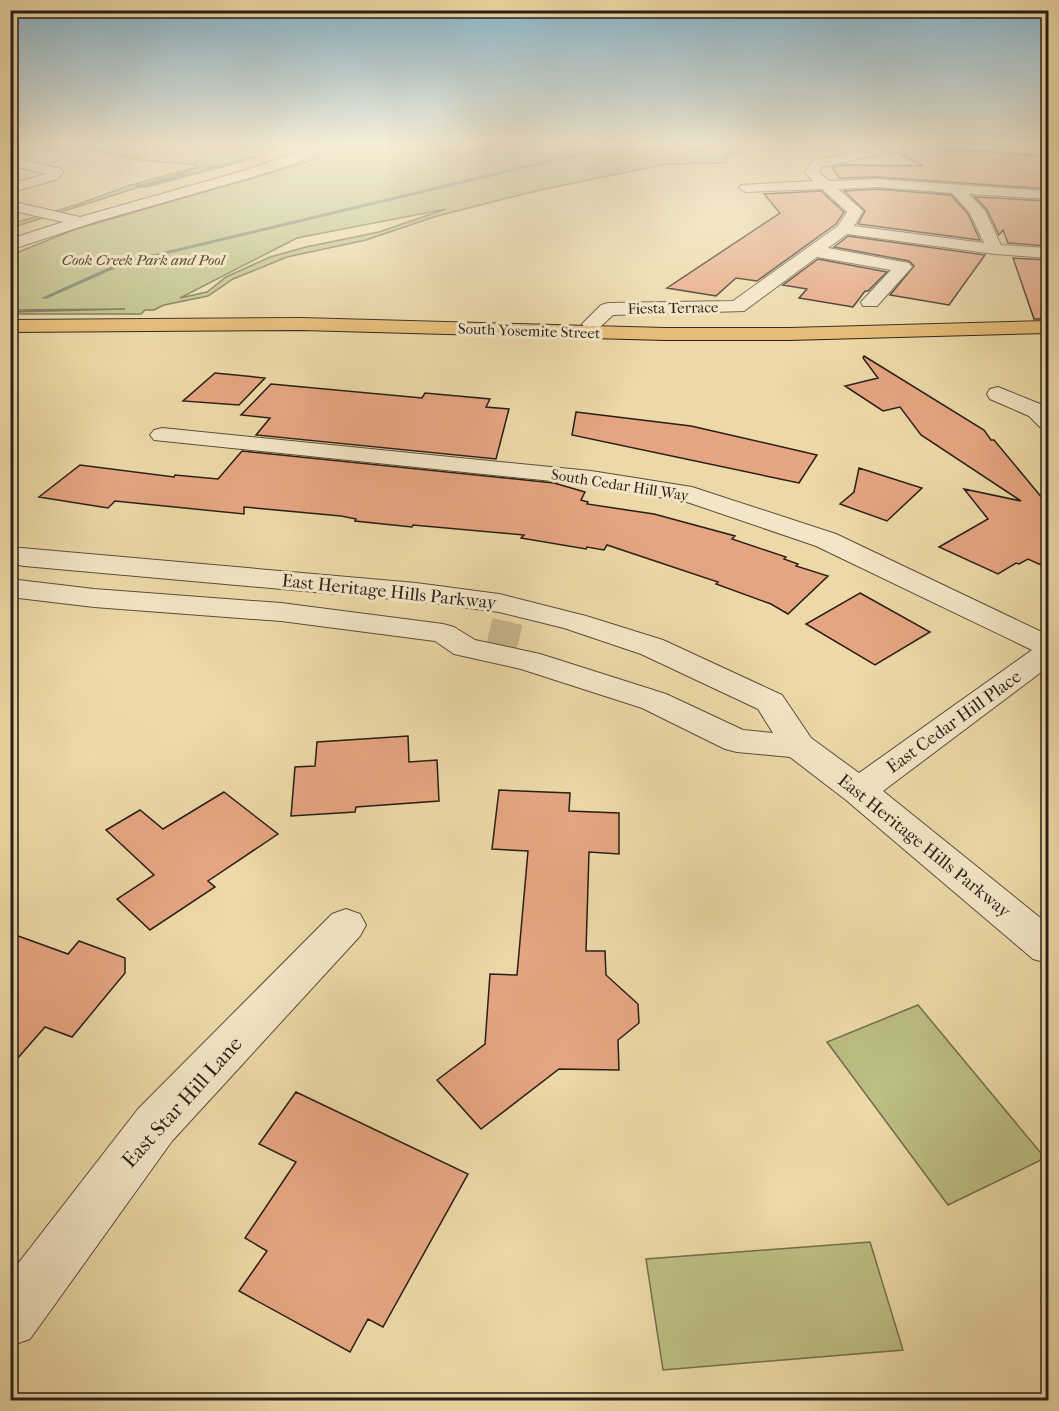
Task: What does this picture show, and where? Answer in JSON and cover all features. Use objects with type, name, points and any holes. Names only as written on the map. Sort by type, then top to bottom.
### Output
[{"type":"main road","name":"South Yosemite Street","points":[[10,326],[278,324],[665,334],[789,334],[1048,327]]},
{"type":"main road","name":"South Yosemite Street","points":[[10,341],[280,340],[729,351],[1048,344]]},
{"type":"street","points":[[34,211],[81,221]]},
{"type":"street","points":[[10,232],[81,211]]},
{"type":"street","points":[[10,245],[117,211]]},
{"type":"street","points":[[855,211],[844,229],[995,249],[1048,253]]},
{"type":"street","points":[[977,211],[995,249]]},
{"type":"street","name":"Fiesta Terrace","points":[[592,324],[608,309],[737,307],[844,229]]},
{"type":"street","points":[[814,251],[903,267],[870,302]]},
{"type":"street","points":[[998,394],[1037,411],[1048,422]]},
{"type":"street","name":"South Cedar Hill Way","points":[[162,435],[591,478],[692,495],[826,540],[1048,646]]},
{"type":"street","name":"East Heritage Hills Parkway","points":[[10,555],[499,603],[575,622],[652,647],[770,702],[799,746],[859,791],[1048,947]]},
{"type":"street","name":"East Heritage Hills Parkway","points":[[10,588],[94,598],[281,612],[443,633],[466,629],[489,633]]},
{"type":"street","points":[[443,633],[462,598]]},
{"type":"street","points":[[553,650],[575,622]]},
{"type":"street","name":"East Heritage Hills Parkway","points":[[443,633],[465,647],[529,661],[654,701],[737,741],[799,746]]},
{"type":"street","name":"East Heritage Hills Parkway","points":[[519,640],[589,659],[628,675],[654,701]]},
{"type":"street","points":[[628,675],[652,647]]},
{"type":"street","name":"East Cedar Hill Place","points":[[859,791],[1048,653]]},
{"type":"street","name":"East Star Hill Lane","points":[[10,1319],[155,1125],[346,925]]},
{"type":"green space","points":[[56,211],[65,211],[11,228],[11,224]]},
{"type":"green space","name":"Cook Creek Park and Pool","points":[[139,211],[437,211],[297,238],[180,298],[207,292],[226,277],[270,257],[379,232],[441,211],[457,211],[366,240],[287,257],[233,279],[208,296],[164,305],[154,310],[145,310],[141,314],[11,314],[11,312],[125,309],[11,310],[11,255],[76,229]]},
{"type":"green space","points":[[918,1005],[1045,1158],[948,1205],[827,1042]]},
{"type":"green space","points":[[870,1242],[903,1350],[663,1370],[646,1259]]},
{"type":"building","points":[[778,211],[844,212],[836,224],[757,281],[736,278],[716,296],[667,288],[780,213]]},
{"type":"building","points":[[865,211],[965,211],[980,240],[858,224]]},
{"type":"building","points":[[987,211],[1048,211],[1048,246],[1008,243],[1003,230],[999,235]]},
{"type":"building","points":[[848,236],[985,255],[949,305],[890,295],[914,266],[909,261],[834,247]]},
{"type":"building","points":[[1013,258],[1048,260],[1048,319],[1034,319]]},
{"type":"building","points":[[818,259],[887,272],[868,291],[865,291],[853,307],[799,298],[807,289],[783,285]]},
{"type":"building","points":[[864,356],[984,430],[991,440],[994,440],[1048,505],[1048,568],[1028,559],[998,574],[939,547],[988,519],[964,489],[1021,501],[921,435],[900,407],[883,411],[845,386],[878,378],[863,358]]},
{"type":"building","points":[[215,373],[265,378],[239,405],[183,401]]},
{"type":"building","points":[[271,384],[422,398],[425,393],[490,399],[486,407],[509,409],[496,459],[256,435],[270,418],[241,415]]},
{"type":"building","points":[[576,412],[691,426],[817,455],[799,483],[572,435]]},
{"type":"building","points":[[242,451],[554,483],[585,492],[581,500],[588,502],[587,504],[654,514],[735,536],[732,539],[786,557],[784,559],[798,564],[796,566],[828,576],[788,614],[771,604],[716,584],[718,582],[607,545],[604,550],[587,547],[586,549],[521,538],[524,535],[413,525],[412,527],[355,521],[356,519],[341,516],[244,507],[244,514],[115,501],[108,508],[39,497],[80,465],[174,477],[175,475],[218,479]]},
{"type":"building","points":[[859,468],[922,488],[887,521],[840,504],[854,492]]},
{"type":"building","points":[[860,593],[930,632],[875,665],[806,624]]},
{"type":"building","points":[[408,736],[409,762],[437,760],[439,801],[356,807],[355,812],[291,816],[295,767],[315,766],[317,742]]},
{"type":"building","points":[[499,790],[570,793],[569,811],[619,813],[619,854],[589,852],[586,951],[605,951],[606,975],[638,1004],[639,1023],[618,1040],[619,1070],[559,1069],[481,1129],[437,1080],[485,1044],[490,974],[517,975],[528,851],[492,849]]},
{"type":"building","points":[[224,792],[278,834],[208,881],[215,887],[150,930],[117,899],[154,875],[106,830],[140,810],[163,829]]},
{"type":"building","points":[[10,933],[68,954],[79,941],[125,958],[125,973],[72,1037],[45,1027],[10,1067]]},
{"type":"building","points":[[296,1092],[468,1174],[383,1327],[368,1319],[350,1352],[239,1291],[267,1251],[245,1238],[296,1162],[259,1144]]},
{"type":"waterway","points":[[44,298],[123,263],[340,211]]},
{"type":"tunnel","points":[[489,633],[519,640]]}]
